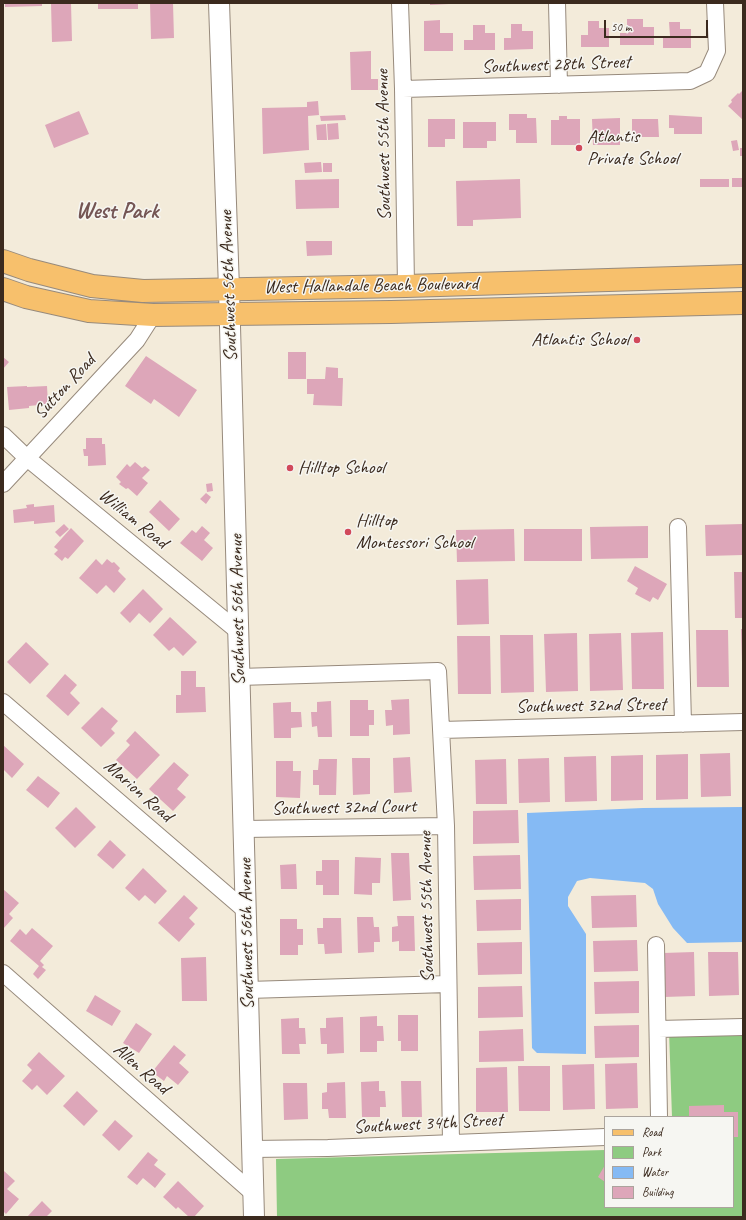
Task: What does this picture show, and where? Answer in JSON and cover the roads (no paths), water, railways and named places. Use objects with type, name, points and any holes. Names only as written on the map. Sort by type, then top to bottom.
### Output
[{"type":"main road","name":"West Hallandale Beach Boulevard","points":[[3,261],[29,270],[92,286],[143,291],[406,286],[743,276]]},
{"type":"main road","name":"West Hallandale Beach Boulevard","points":[[3,289],[26,297],[89,310],[154,315],[230,315],[743,303]]},
{"type":"street","name":"Southwest 56th Avenue","points":[[219,3],[230,315],[254,1217]]},
{"type":"street","name":"Southwest 55th Avenue","points":[[400,3],[406,286]]},
{"type":"street","points":[[557,3],[559,85]]},
{"type":"street","name":"Southwest 28th Street","points":[[403,89],[690,81],[708,73],[717,51],[715,3]]},
{"type":"street","name":"Sutton Road","points":[[3,484],[137,340],[154,315]]},
{"type":"street","name":"William Road","points":[[3,435],[26,458],[239,632]]},
{"type":"street","points":[[678,527],[683,724]]},
{"type":"street","name":"Southwest 55th Avenue","points":[[239,676],[438,672],[446,826],[451,1142]]},
{"type":"street","name":"Marion Road","points":[[3,702],[246,911]]},
{"type":"street","name":"Southwest 32nd Street","points":[[441,730],[743,722]]},
{"type":"street","name":"Southwest 32nd Court","points":[[244,829],[446,826]]},
{"type":"street","points":[[656,945],[659,1116]]},
{"type":"street","name":"Allen Road","points":[[3,973],[254,1194]]},
{"type":"street","points":[[248,990],[448,984]]},
{"type":"street","points":[[658,1029],[743,1027]]},
{"type":"street","name":"Southwest 34th Street","points":[[252,1149],[328,1148],[604,1137]]},
{"type":"water","points":[[743,807],[743,942],[687,943],[673,928],[658,904],[653,889],[645,883],[590,878],[577,881],[568,897],[568,906],[586,934],[586,1054],[537,1053],[532,1048],[527,813],[643,808]]},
{"type":"place","name":"Atlantis Private School","points":[[579,148]]},
{"type":"place","name":"Atlantis School","points":[[637,340]]},
{"type":"place","name":"Hilltop School","points":[[290,468]]},
{"type":"place","name":"Hilltop Montessori School","points":[[348,532]]},
{"type":"district","name":"West Park","points":[[117,212]]}]
